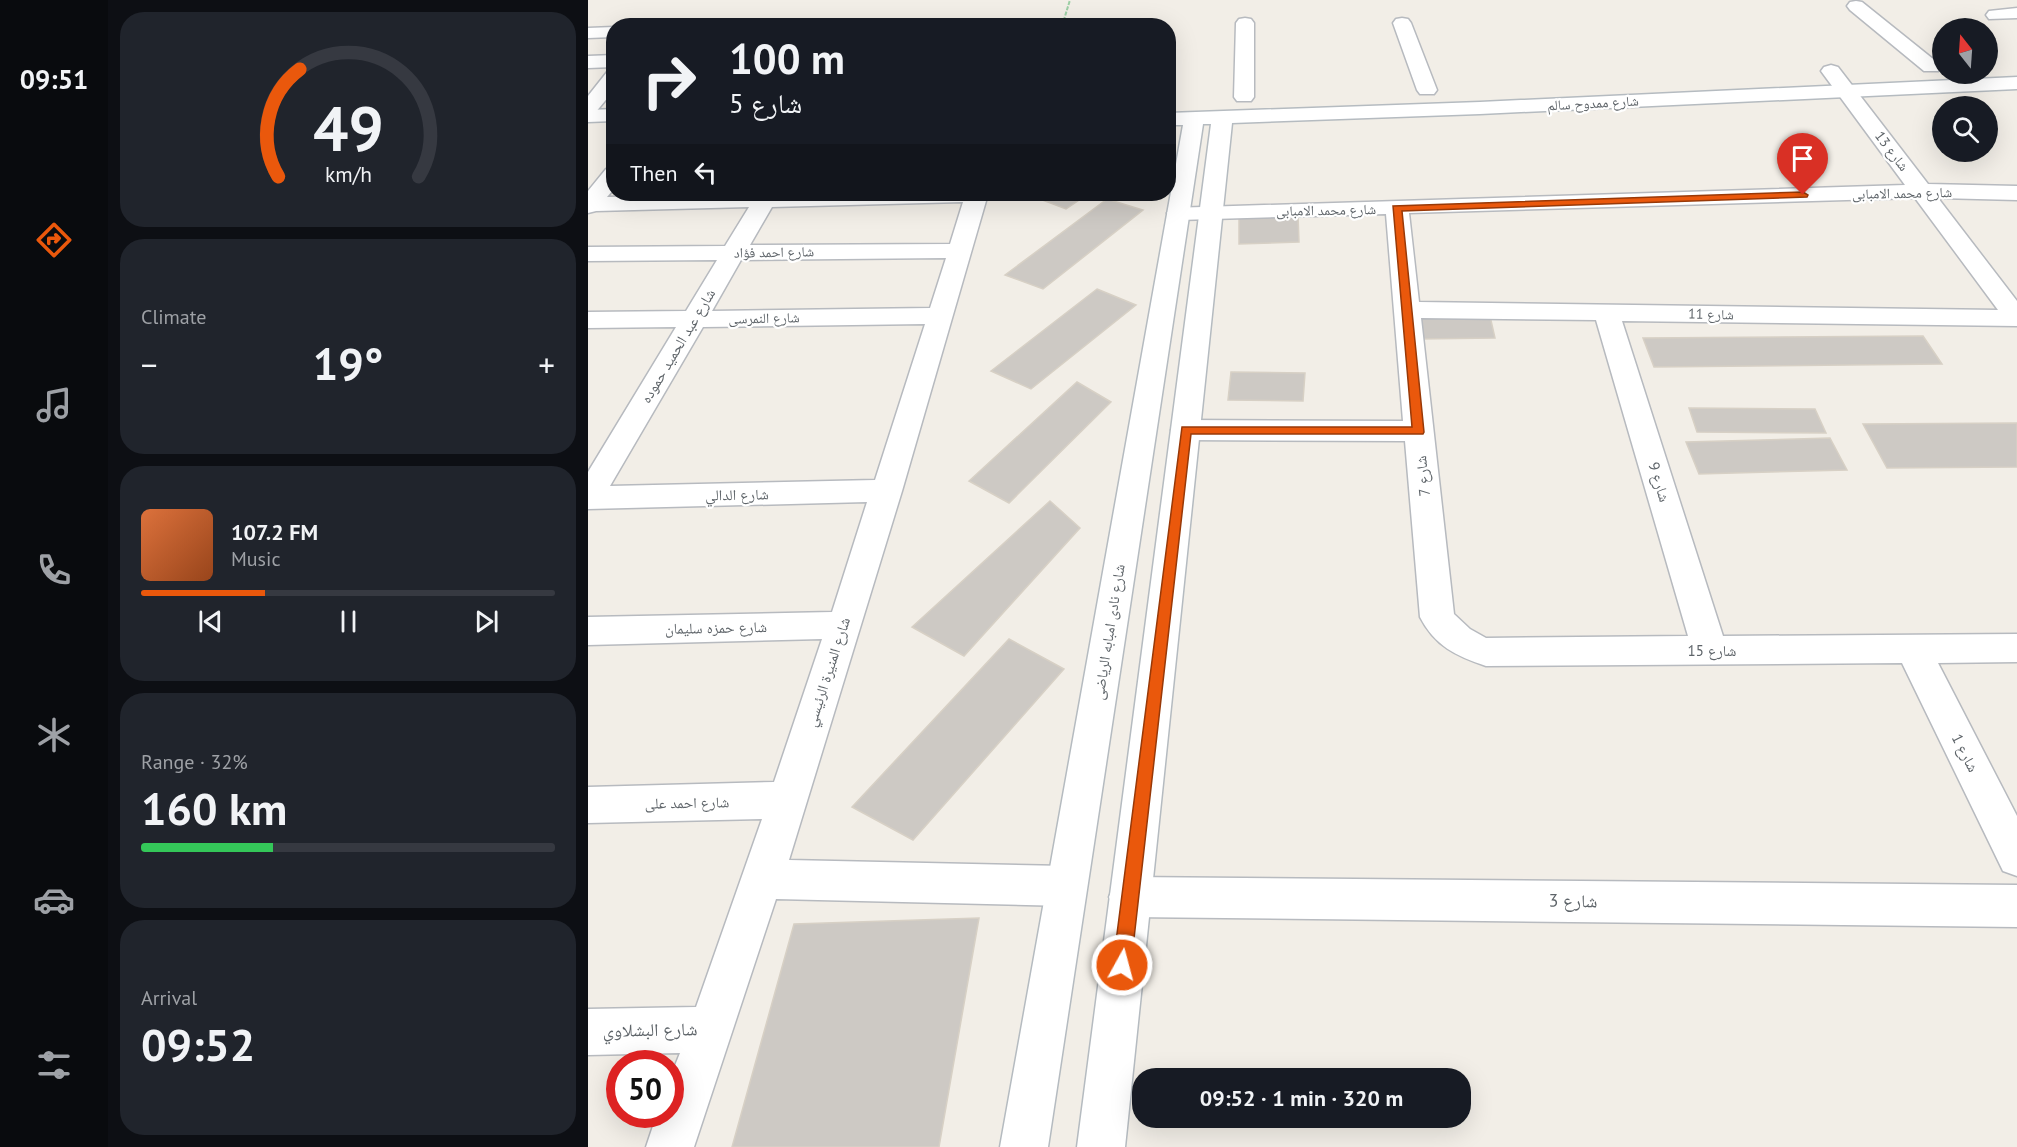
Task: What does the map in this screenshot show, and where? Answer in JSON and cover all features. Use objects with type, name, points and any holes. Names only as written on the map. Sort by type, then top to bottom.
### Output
[{"type":"street","points":[[1856,6],[1932,62]]},
{"type":"street","points":[[1995,15],[2017,13]]},
{"type":"street","name":"شارع نادى امبابه الرياضى","points":[[1024,1147],[1066,886],[1195,213],[1210,110],[1245,23]]},
{"type":"street","points":[[1402,23],[1427,90]]},
{"type":"street","points":[[588,33],[606,32]]},
{"type":"street","points":[[588,62],[606,61]]},
{"type":"street","points":[[1900,68],[1932,66]]},
{"type":"street","name":"شارع 13","points":[[1807,72],[1831,71],[1850,81],[1923,192],[2017,318]]},
{"type":"street","name":"شارع ممدوح سالم","points":[[1210,110],[1480,108],[1850,81],[2017,83]]},
{"type":"street","points":[[588,109],[606,86]]},
{"type":"street","points":[[1472,87],[1480,108]]},
{"type":"street","points":[[1403,91],[1449,88]]},
{"type":"street","points":[[1210,110],[1264,97]]},
{"type":"street","points":[[588,116],[606,115]]},
{"type":"street","points":[[589,205],[606,184]]},
{"type":"street","name":"شارع محمد الامبابى","points":[[1195,213],[1923,192],[2017,193]]},
{"type":"street","points":[[589,205],[678,201]]},
{"type":"street","name":"شارع عبد الحميد حموده","points":[[588,498],[764,201]]},
{"type":"street","name":"شارع المنيرة الرئيسي","points":[[670,1147],[712,1029],[887,491],[974,201]]},
{"type":"street","name":"شارع 7","points":[[1396,208],[1435,600]]},
{"type":"street","name":"شارع نادى امبابه الرياضى","points":[[1101,1147],[1186,430],[1195,213]]},
{"type":"street","name":"شارع احمد فؤاد","points":[[588,254],[960,251]]},
{"type":"street","name":"شارع 11","points":[[1406,310],[2017,318]]},
{"type":"street","name":"شارع 9","points":[[1607,313],[1710,651]]},
{"type":"street","name":"شارع النمرسى","points":[[588,320],[940,316]]},
{"type":"street","points":[[1186,430],[1418,432]]},
{"type":"street","name":"شارع الدالي","points":[[588,498],[887,491]]},
{"type":"street","name":"شارع 15","points":[[1435,600],[1437,617],[1447,633],[1465,646],[1486,652],[2017,648]]},
{"type":"street","name":"شارع حمزه سليمان","points":[[588,631],[843,626]]},
{"type":"street","name":"شارع 1","points":[[1913,649],[2017,857]]},
{"type":"street","name":"شارع احمد على","points":[[588,805],[787,800]]},
{"type":"street","points":[[761,879],[1066,886]]},
{"type":"street","name":"شارع 3","points":[[1130,897],[2017,906]]},
{"type":"street","name":"شارع البشلاوي","points":[[588,1032],[712,1029]]},
{"type":"path","points":[[1064,18],[1070,0]]},
{"type":"building","points":[[1045,201],[1078,201],[1066,209]]},
{"type":"building","points":[[1104,201],[1114,201],[1143,210],[1043,289],[1005,275]]},
{"type":"building","points":[[1298,215],[1299,242],[1239,244],[1239,216]]},
{"type":"building","points":[[1097,289],[1136,305],[1031,389],[991,371]]},
{"type":"building","points":[[1416,316],[1490,316],[1495,338],[1419,339]]},
{"type":"building","points":[[1923,336],[1942,364],[1654,367],[1643,338]]},
{"type":"building","points":[[1231,372],[1305,373],[1303,401],[1228,400]]},
{"type":"building","points":[[1077,382],[1111,402],[1009,503],[969,481]]},
{"type":"building","points":[[1689,408],[1815,409],[1826,433],[1697,432]]},
{"type":"building","points":[[2017,423],[2017,467],[1887,468],[1863,424]]},
{"type":"building","points":[[1830,438],[1847,470],[1699,474],[1686,442]]},
{"type":"building","points":[[1050,501],[1080,528],[964,656],[912,627]]},
{"type":"building","points":[[1009,639],[1064,669],[913,840],[852,807]]},
{"type":"building","points":[[979,918],[939,1147],[732,1147],[794,924]]},
{"type":"route","points":[[1122,965],[1186,430],[1418,432],[1396,208],[1803,195]]}]
